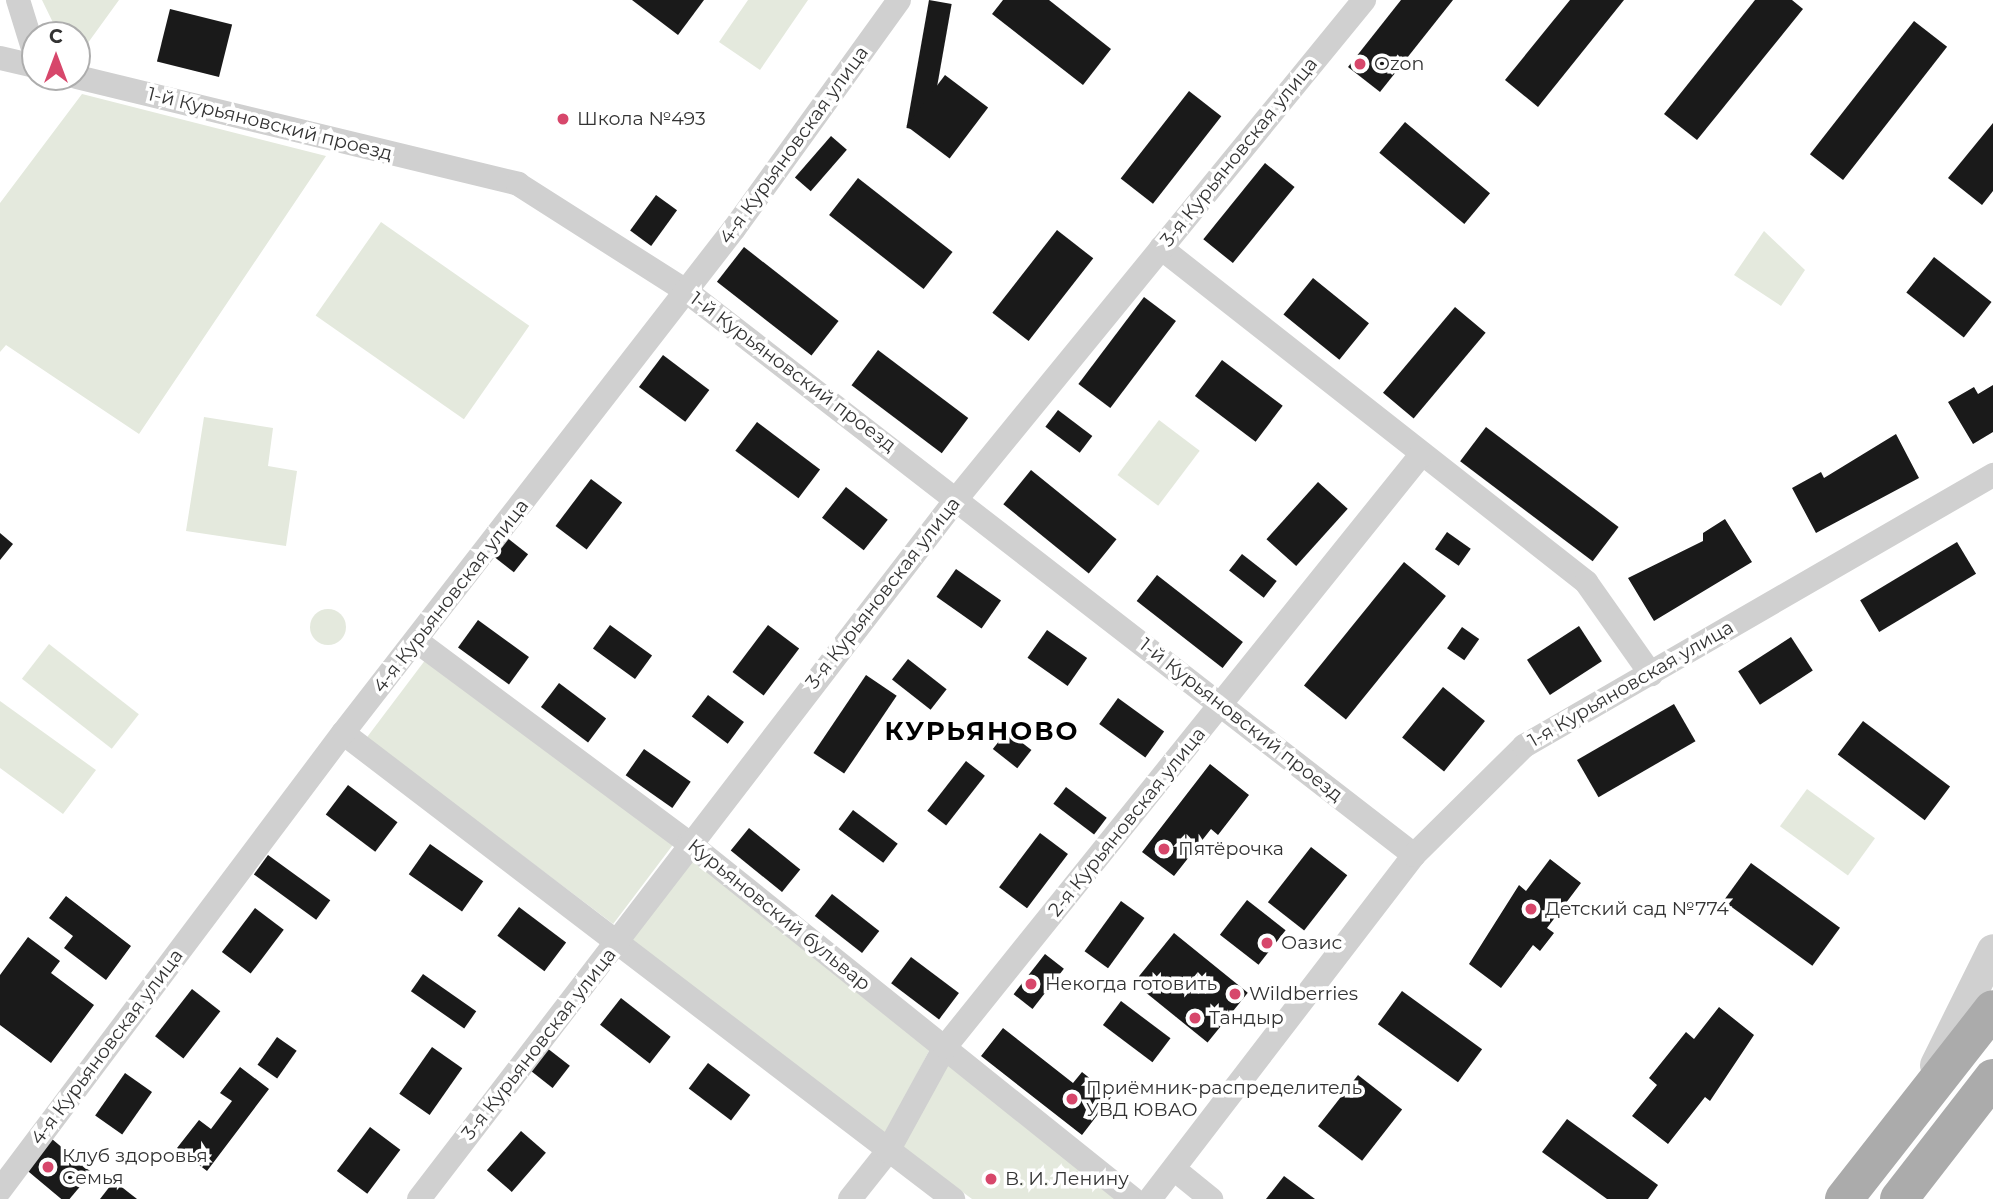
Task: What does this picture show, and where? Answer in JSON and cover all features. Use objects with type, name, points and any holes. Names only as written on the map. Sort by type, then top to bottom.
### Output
[{"type":"main road","points":[[1844,1199],[1993,1009]]},
{"type":"main road","points":[[1899,1199],[1993,1078]]},
{"type":"street","points":[[18,0],[24,21]]},
{"type":"street","name":"4-я Курьяновская улица","points":[[0,1190],[343,733],[418,642],[686,290],[900,0]]},
{"type":"street","name":"3-я Курьяновская улица","points":[[419,1199],[615,946],[689,843],[958,497],[1364,0]]},
{"type":"street","points":[[0,58],[21,63]]},
{"type":"street","name":"1-й Курьяновский проезд","points":[[91,80],[518,184],[686,290],[958,497],[1414,855]]},
{"type":"street","points":[[1161,248],[1420,456],[1586,582],[1651,674]]},
{"type":"street","name":"2-я Курьяновская улица","points":[[850,1199],[888,1151],[945,1047],[1420,456]]},
{"type":"street","name":"1-я Курьяновская улица","points":[[1150,1199],[1414,855],[1524,746],[1993,475]]},
{"type":"street","name":"Курьяновский бульвар","points":[[418,642],[689,843],[1133,1199]]},
{"type":"street","points":[[343,733],[615,946],[953,1199]]},
{"type":"street","points":[[1914,1110],[1993,950]]},
{"type":"street","points":[[1949,1135],[1993,1095]]},
{"type":"street","points":[[1174,1169],[1211,1199]]},
{"type":"shaded area","points":[[42,0],[119,0],[91,39],[91,21],[52,21]]},
{"type":"shaded area","points":[[748,0],[808,0],[760,70],[719,42]]},
{"type":"shaded area","points":[[82,94],[326,156],[139,434],[6,345],[0,352],[0,203]]},
{"type":"shaded area","points":[[381,222],[529,326],[464,419],[316,315]]},
{"type":"shaded area","points":[[1764,231],[1805,270],[1781,306],[1734,275]]},
{"type":"shaded area","points":[[204,417],[273,428],[268,466],[297,471],[286,546],[186,531]]},
{"type":"shaded area","points":[[1159,420],[1200,451],[1158,506],[1117,475]]},
{"type":"shaded area","points":[[328,609],[340,615],[346,627],[340,639],[328,645],[316,639],[310,627],[316,615]]},
{"type":"shaded area","points":[[49,644],[139,714],[112,749],[22,679]]},
{"type":"shaded area","points":[[426,659],[673,845],[613,924],[366,738]]},
{"type":"shaded area","points":[[0,701],[96,770],[63,814],[0,768]]},
{"type":"shaded area","points":[[1807,789],[1875,838],[1848,876],[1780,826]]},
{"type":"shaded area","points":[[692,856],[930,1049],[885,1135],[628,944]]},
{"type":"shaded area","points":[[947,1061],[1117,1199],[972,1199],[902,1147]]},
{"type":"building","points":[[632,0],[704,0],[678,35]]},
{"type":"building","points":[[929,0],[952,4],[929,132],[906,128]]},
{"type":"building","points":[[1003,0],[1049,0],[1111,49],[1083,85],[992,14]]},
{"type":"building","points":[[1401,0],[1453,0],[1380,92],[1348,67]]},
{"type":"building","points":[[1570,0],[1624,0],[1538,107],[1505,80]]},
{"type":"building","points":[[1755,0],[1792,0],[1803,9],[1697,140],[1664,114]]},
{"type":"building","points":[[170,9],[232,24],[219,77],[157,61]]},
{"type":"building","points":[[1914,21],[1947,47],[1843,180],[1810,154]]},
{"type":"building","points":[[945,75],[988,107],[950,159],[906,126]]},
{"type":"building","points":[[1189,91],[1221,116],[1153,204],[1121,178]]},
{"type":"building","points":[[1405,122],[1490,193],[1464,224],[1379,153]]},
{"type":"building","points":[[1993,123],[1993,191],[1982,205],[1948,178]]},
{"type":"building","points":[[831,136],[847,150],[811,191],[795,178]]},
{"type":"building","points":[[1265,163],[1295,187],[1233,263],[1203,239]]},
{"type":"building","points":[[858,178],[953,252],[924,289],[829,215]]},
{"type":"building","points":[[656,195],[677,210],[651,246],[630,231]]},
{"type":"building","points":[[1057,230],[1093,258],[1029,341],[992,313]]},
{"type":"building","points":[[744,247],[839,321],[811,356],[717,282]]},
{"type":"building","points":[[1934,257],[1992,302],[1964,337],[1906,292]]},
{"type":"building","points":[[1313,278],[1369,323],[1339,360],[1283,315]]},
{"type":"building","points":[[1144,297],[1176,321],[1110,408],[1078,384]]},
{"type":"building","points":[[1455,307],[1486,333],[1414,419],[1383,393]]},
{"type":"building","points":[[878,350],[968,418],[942,453],[852,385]]},
{"type":"building","points":[[663,355],[709,390],[685,422],[639,387]]},
{"type":"building","points":[[1222,360],[1283,406],[1256,442],[1195,396]]},
{"type":"building","points":[[1993,385],[1993,432],[1973,444],[1948,402],[1974,387],[1978,394]]},
{"type":"building","points":[[1058,410],[1092,436],[1080,453],[1045,427]]},
{"type":"building","points":[[757,422],[820,470],[798,498],[735,451]]},
{"type":"building","points":[[1486,427],[1619,527],[1593,561],[1460,461]]},
{"type":"building","points":[[1896,434],[1919,478],[1816,533],[1792,488],[1821,472],[1824,478]]},
{"type":"building","points":[[1031,470],[1116,539],[1089,573],[1003,504]]},
{"type":"building","points":[[591,479],[622,502],[587,550],[555,526]]},
{"type":"building","points":[[1318,482],[1348,509],[1296,566],[1266,539]]},
{"type":"building","points":[[846,487],[888,520],[864,550],[822,518]]},
{"type":"building","points":[[1725,519],[1752,562],[1654,621],[1628,578],[1703,541],[1703,533]]},
{"type":"building","points":[[1447,532],[1471,549],[1459,566],[1435,549]]},
{"type":"building","points":[[0,533],[13,544],[0,560]]},
{"type":"building","points":[[506,537],[528,554],[514,572],[492,555]]},
{"type":"building","points":[[1957,542],[1976,574],[1879,632],[1860,600]]},
{"type":"building","points":[[1242,554],[1277,581],[1264,598],[1229,571]]},
{"type":"building","points":[[1404,562],[1446,596],[1346,720],[1304,686]]},
{"type":"building","points":[[956,569],[1001,601],[982,628],[936,597]]},
{"type":"building","points":[[1157,575],[1243,642],[1223,668],[1137,601]]},
{"type":"building","points":[[478,620],[529,657],[509,685],[458,648]]},
{"type":"building","points":[[610,625],[652,656],[635,679],[593,648]]},
{"type":"building","points":[[768,625],[799,648],[764,696],[732,672]]},
{"type":"building","points":[[1579,626],[1602,661],[1550,695],[1527,660]]},
{"type":"building","points":[[1462,627],[1479,639],[1464,660],[1447,648]]},
{"type":"building","points":[[1047,630],[1087,658],[1068,686],[1027,658]]},
{"type":"building","points":[[1791,637],[1813,671],[1760,705],[1738,671]]},
{"type":"building","points":[[908,659],[947,689],[931,710],[892,679]]},
{"type":"building","points":[[866,675],[897,696],[844,774],[813,753]]},
{"type":"building","points":[[559,683],[606,719],[588,742],[541,707]]},
{"type":"building","points":[[1443,687],[1485,721],[1444,771],[1402,738]]},
{"type":"building","points":[[708,695],[744,722],[728,744],[692,717]]},
{"type":"building","points":[[1118,698],[1164,732],[1145,757],[1099,724]]},
{"type":"building","points":[[1674,704],[1696,741],[1599,797],[1577,760]]},
{"type":"building","points":[[1863,721],[1950,787],[1925,820],[1838,755]]},
{"type":"building","points":[[1007,731],[1031,750],[1017,768],[993,749]]},
{"type":"building","points":[[644,749],[691,782],[672,808],[626,775]]},
{"type":"building","points":[[966,761],[985,776],[946,825],[927,811]]},
{"type":"building","points":[[1210,764],[1249,795],[1218,835],[1211,829],[1174,876],[1142,852]]},
{"type":"building","points":[[348,785],[398,822],[375,852],[326,815]]},
{"type":"building","points":[[1066,787],[1107,818],[1094,834],[1053,804]]},
{"type":"building","points":[[853,810],[898,844],[883,863],[839,829]]},
{"type":"building","points":[[749,828],[800,870],[782,892],[731,851]]},
{"type":"building","points":[[1040,833],[1068,854],[1027,908],[999,887]]},
{"type":"building","points":[[430,844],[483,881],[462,912],[409,874]]},
{"type":"building","points":[[1311,847],[1347,875],[1304,930],[1268,902]]},
{"type":"building","points":[[268,855],[330,900],[316,920],[254,874]]},
{"type":"building","name":"Детский сад №774","points":[[1550,859],[1581,883],[1547,928],[1554,933],[1540,951],[1533,945],[1501,988],[1469,964],[1519,885],[1526,891]]},
{"type":"building","points":[[1751,863],[1840,928],[1812,966],[1723,901]]},
{"type":"building","points":[[832,894],[879,931],[862,953],[815,916]]},
{"type":"building","points":[[66,896],[131,946],[106,980],[64,948],[73,936],[49,918]]},
{"type":"building","points":[[1247,900],[1286,930],[1259,965],[1220,935]]},
{"type":"building","points":[[1121,901],[1144,918],[1108,968],[1085,951]]},
{"type":"building","points":[[519,907],[566,943],[544,971],[497,936]]},
{"type":"building","points":[[255,908],[284,930],[251,974],[222,952]]},
{"type":"building","points":[[1174,933],[1248,993],[1208,1043],[1134,983]]},
{"type":"building","points":[[28,937],[60,961],[51,973],[94,1005],[51,1063],[0,1025],[0,975]]},
{"type":"building","points":[[1045,954],[1064,969],[1033,1009],[1014,994]]},
{"type":"building","points":[[911,957],[959,993],[939,1019],[891,983]]},
{"type":"building","points":[[423,974],[476,1011],[464,1028],[411,991]]},
{"type":"building","points":[[192,989],[220,1011],[183,1058],[155,1036]]},
{"type":"building","points":[[1402,991],[1482,1049],[1458,1082],[1378,1024]]},
{"type":"building","points":[[621,998],[671,1037],[650,1064],[600,1025]]},
{"type":"building","points":[[1121,1001],[1171,1038],[1152,1062],[1103,1025]]},
{"type":"building","points":[[1719,1007],[1754,1035],[1710,1101],[1705,1097],[1668,1144],[1632,1116],[1657,1085],[1649,1078],[1686,1032],[1694,1039]]},
{"type":"building","name":"Приёмник-распределитель УВД ЮВАО","points":[[1003,1028],[1073,1083],[1082,1072],[1112,1096],[1082,1135],[981,1056]]},
{"type":"building","points":[[277,1037],[297,1051],[277,1079],[257,1065]]},
{"type":"building","points":[[432,1047],[462,1068],[430,1115],[399,1094]]},
{"type":"building","points":[[547,1048],[570,1066],[553,1088],[530,1070]]},
{"type":"building","points":[[708,1063],[750,1095],[731,1120],[689,1089]]},
{"type":"building","points":[[240,1067],[269,1089],[207,1171],[177,1148],[199,1120],[211,1129],[232,1101],[220,1093]]},
{"type":"building","points":[[125,1073],[152,1092],[122,1135],[95,1116]]},
{"type":"building","points":[[1358,1075],[1402,1109],[1362,1161],[1318,1126]]},
{"type":"building","points":[[1567,1119],[1658,1185],[1648,1199],[1607,1199],[1542,1152]]},
{"type":"building","points":[[370,1127],[400,1150],[367,1194],[337,1171]]},
{"type":"building","points":[[521,1131],[546,1153],[512,1192],[487,1170]]},
{"type":"building","points":[[52,1139],[92,1172],[70,1199],[61,1199],[26,1170]]},
{"type":"building","points":[[1284,1176],[1315,1199],[1266,1199]]},
{"type":"building","points":[[114,1181],[137,1199],[100,1199]]},
{"type":"place","name":"Ozon","points":[[1360,64]]},
{"type":"place","name":"Школа №493","points":[[563,119]]},
{"type":"place","name":"Пятёрочка","points":[[1164,849]]},
{"type":"place","name":"Детский сад №774","points":[[1531,909]]},
{"type":"place","name":"Оазис","points":[[1267,943]]},
{"type":"place","name":"Некогда готовить","points":[[1031,984]]},
{"type":"place","name":"Wildberries","points":[[1235,994]]},
{"type":"place","name":"Тандыр","points":[[1195,1018]]},
{"type":"place","name":"Приёмник-распределитель УВД ЮВАО","points":[[1072,1099]]},
{"type":"place","name":"Клуб здоровья Семья","points":[[48,1167]]},
{"type":"place","name":"В. И. Ленину","points":[[991,1179]]},
{"type":"district","name":"КУРЬЯНОВО","points":[[982,732]]}]
